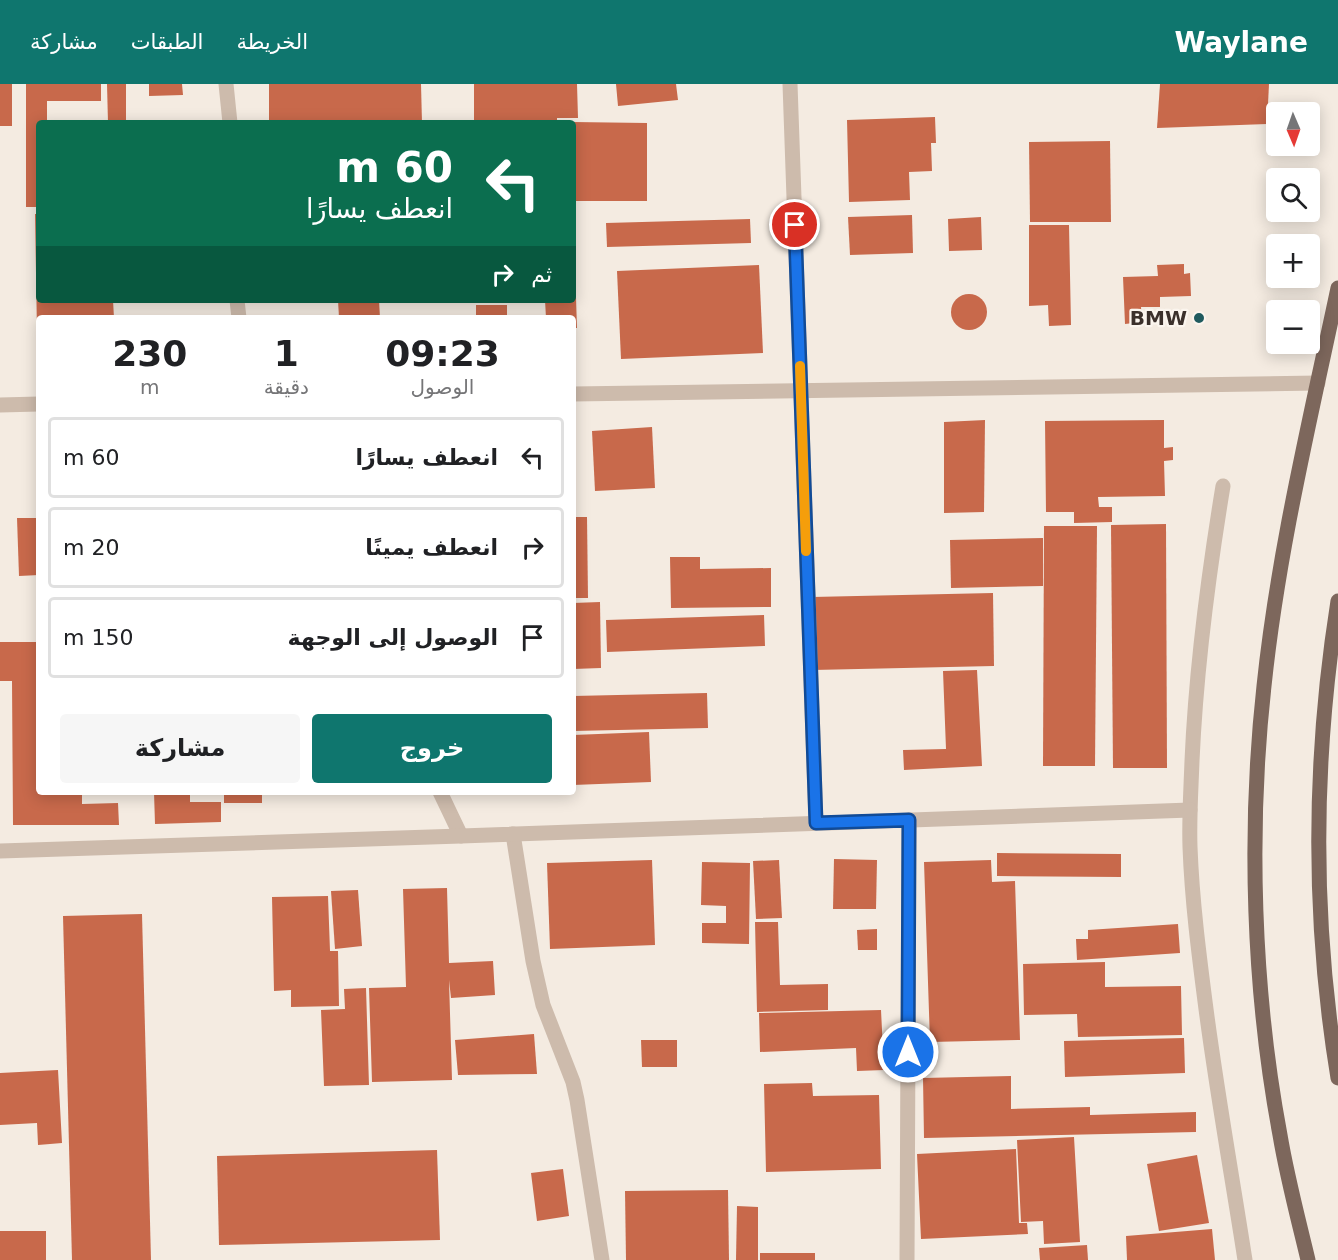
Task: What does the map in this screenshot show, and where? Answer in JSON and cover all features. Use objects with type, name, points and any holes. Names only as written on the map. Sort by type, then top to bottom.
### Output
[{"type":"main road","points":[[1308,1260],[1279,1134],[1266,1046],[1258,956],[1255,867],[1257,777],[1263,688],[1275,599],[1338,288]]},
{"type":"main road","points":[[1338,602],[1331,713],[1319,797],[1319,881],[1324,965],[1338,1078]]},
{"type":"street","points":[[226,84],[230,120]]},
{"type":"street","points":[[790,84],[816,823]]},
{"type":"street","points":[[576,394],[1318,383]]},
{"type":"street","points":[[0,405],[36,404]]},
{"type":"street","points":[[1223,486],[1198,668],[1193,729],[1190,847],[1194,911],[1212,1055],[1245,1260]]},
{"type":"street","points":[[441,795],[461,836]]},
{"type":"street","points":[[0,851],[1190,810]]},
{"type":"street","points":[[907,1260],[909,820]]},
{"type":"street","points":[[513,834],[533,961],[550,1027],[573,1082],[577,1100],[602,1260]]},
{"type":"building","points":[[0,84],[12,84],[12,126],[0,126]]},
{"type":"building","points":[[26,84],[101,84],[101,101],[47,101],[47,120],[36,120],[36,207],[26,207]]},
{"type":"building","points":[[107,84],[126,84],[126,120],[108,120]]},
{"type":"building","points":[[149,84],[182,84],[183,95],[149,96]]},
{"type":"building","points":[[269,84],[421,84],[422,120],[269,120]]},
{"type":"building","points":[[474,84],[577,84],[578,118],[474,120]]},
{"type":"building","points":[[616,84],[676,84],[678,100],[618,106]]},
{"type":"building","points":[[1160,84],[1269,84],[1266,124],[1157,128]]},
{"type":"building","points":[[935,117],[936,143],[931,143],[932,171],[909,172],[910,200],[849,202],[847,120]]},
{"type":"building","points":[[576,122],[647,123],[647,201],[576,201]]},
{"type":"building","points":[[1110,141],[1111,222],[1030,222],[1029,142]]},
{"type":"building","points":[[35,214],[36,214],[36,274]]},
{"type":"building","points":[[912,215],[913,253],[850,255],[848,217]]},
{"type":"building","points":[[981,217],[982,250],[949,251],[948,219]]},
{"type":"building","points":[[750,219],[751,243],[607,247],[606,223]]},
{"type":"building","points":[[1029,225],[1069,225],[1071,325],[1049,326],[1048,305],[1029,306]]},
{"type":"building","points":[[1184,264],[1184,274],[1190,273],[1191,296],[1160,297],[1160,307],[1141,307],[1142,322],[1125,324],[1123,277],[1158,276],[1157,265]]},
{"type":"building","points":[[759,265],[763,353],[621,359],[617,271]]},
{"type":"building","points":[[969,294],[982,299],[987,312],[982,325],[969,330],[956,325],[951,312],[956,299]]},
{"type":"building","points":[[576,298],[577,328],[576,315],[546,315],[545,303],[576,303]]},
{"type":"building","points":[[36,303],[113,303],[114,315],[37,315]]},
{"type":"building","points":[[338,303],[379,303],[380,315],[339,315]]},
{"type":"building","points":[[476,305],[507,305],[507,315],[476,315]]},
{"type":"building","points":[[985,420],[984,512],[944,513],[944,422]]},
{"type":"building","points":[[1164,420],[1164,448],[1173,447],[1173,460],[1164,461],[1165,496],[1098,497],[1099,507],[1112,507],[1112,522],[1074,523],[1074,512],[1046,512],[1045,421]]},
{"type":"building","points":[[652,427],[655,488],[595,491],[592,431]]},
{"type":"building","points":[[576,517],[587,517],[588,598],[576,598]]},
{"type":"building","points":[[17,518],[36,518],[36,575],[19,576]]},
{"type":"building","points":[[1166,524],[1167,768],[1113,768],[1111,525]]},
{"type":"building","points":[[1044,526],[1097,526],[1095,766],[1043,766]]},
{"type":"building","points":[[1043,538],[1043,586],[951,588],[950,540]]},
{"type":"building","points":[[670,557],[700,557],[700,569],[771,568],[771,607],[671,608]]},
{"type":"building","points":[[993,593],[994,666],[813,670],[812,597]]},
{"type":"building","points":[[600,602],[601,668],[576,669],[576,603]]},
{"type":"building","points":[[764,615],[765,646],[607,652],[606,620]]},
{"type":"building","points":[[0,642],[36,642],[36,795],[82,795],[82,804],[118,803],[119,825],[13,825],[12,681],[0,681]]},
{"type":"building","points":[[977,670],[982,766],[904,770],[903,750],[946,749],[943,671]]},
{"type":"building","points":[[707,693],[708,728],[576,731],[576,696]]},
{"type":"building","points":[[649,732],[651,782],[576,785],[576,735]]},
{"type":"building","points":[[154,795],[190,795],[190,802],[221,802],[221,822],[155,824]]},
{"type":"building","points":[[224,795],[262,795],[262,803],[224,803]]},
{"type":"building","points":[[997,853],[1121,854],[1121,877],[997,876]]},
{"type":"building","points":[[834,859],[877,860],[876,909],[833,909]]},
{"type":"building","points":[[652,860],[655,945],[550,949],[547,863]]},
{"type":"building","points":[[779,860],[782,918],[756,919],[753,861]]},
{"type":"building","points":[[991,860],[992,882],[1015,881],[1020,1040],[930,1042],[924,862]]},
{"type":"building","points":[[702,862],[750,863],[749,944],[702,943],[702,923],[726,923],[726,906],[701,905]]},
{"type":"building","points":[[447,888],[449,963],[493,961],[495,995],[451,998],[449,980],[452,1080],[372,1082],[369,988],[406,987],[403,889]]},
{"type":"building","points":[[358,890],[362,946],[335,949],[331,891]]},
{"type":"building","points":[[328,896],[330,951],[338,951],[339,1006],[291,1007],[291,990],[274,991],[272,897]]},
{"type":"building","points":[[142,914],[151,1260],[72,1260],[63,916]]},
{"type":"building","points":[[755,922],[778,922],[780,985],[828,984],[828,1010],[757,1012]]},
{"type":"building","points":[[1178,924],[1180,953],[1077,960],[1076,939],[1088,939],[1088,930]]},
{"type":"building","points":[[877,929],[877,950],[858,950],[857,930]]},
{"type":"building","points":[[1105,962],[1105,987],[1181,986],[1182,1035],[1078,1037],[1077,1014],[1024,1015],[1023,964]]},
{"type":"building","points":[[366,988],[369,1085],[324,1086],[321,1010],[345,1009],[344,989]]},
{"type":"building","points":[[881,1010],[884,1070],[857,1071],[856,1048],[760,1052],[759,1013]]},
{"type":"building","points":[[534,1034],[537,1074],[458,1075],[455,1040]]},
{"type":"building","points":[[1184,1038],[1185,1073],[1065,1077],[1064,1041]]},
{"type":"building","points":[[641,1040],[677,1040],[677,1067],[642,1067]]},
{"type":"building","points":[[58,1070],[62,1143],[38,1145],[37,1123],[0,1125],[0,1073]]},
{"type":"building","points":[[1011,1076],[1011,1109],[1090,1107],[1090,1115],[1196,1112],[1196,1132],[924,1138],[923,1078]]},
{"type":"building","points":[[812,1083],[813,1096],[879,1095],[881,1169],[766,1172],[764,1084]]},
{"type":"building","points":[[1074,1137],[1080,1242],[1044,1244],[1043,1221],[1021,1222],[1017,1140]]},
{"type":"building","points":[[1016,1149],[1019,1223],[1027,1223],[1028,1234],[921,1239],[917,1154]]},
{"type":"building","points":[[437,1150],[440,1240],[219,1245],[217,1156]]},
{"type":"building","points":[[1197,1155],[1209,1223],[1159,1231],[1147,1164]]},
{"type":"building","points":[[563,1169],[569,1216],[537,1221],[531,1173]]},
{"type":"building","points":[[728,1190],[729,1260],[626,1260],[625,1191]]},
{"type":"building","points":[[737,1206],[758,1207],[758,1260],[736,1260]]},
{"type":"building","points":[[1212,1229],[1215,1260],[1127,1260],[1126,1236]]},
{"type":"building","points":[[0,1231],[46,1231],[46,1260],[0,1260]]},
{"type":"building","points":[[1087,1245],[1088,1260],[1040,1260],[1039,1248]]},
{"type":"building","points":[[760,1253],[815,1253],[815,1260],[760,1260]]},
{"type":"slow traffic","points":[[800,366],[806,551]]},
{"type":"place","name":"BMW","points":[[1199,318]]},
{"type":"route","points":[[795,225],[816,823],[909,820],[908,1052]]}]
